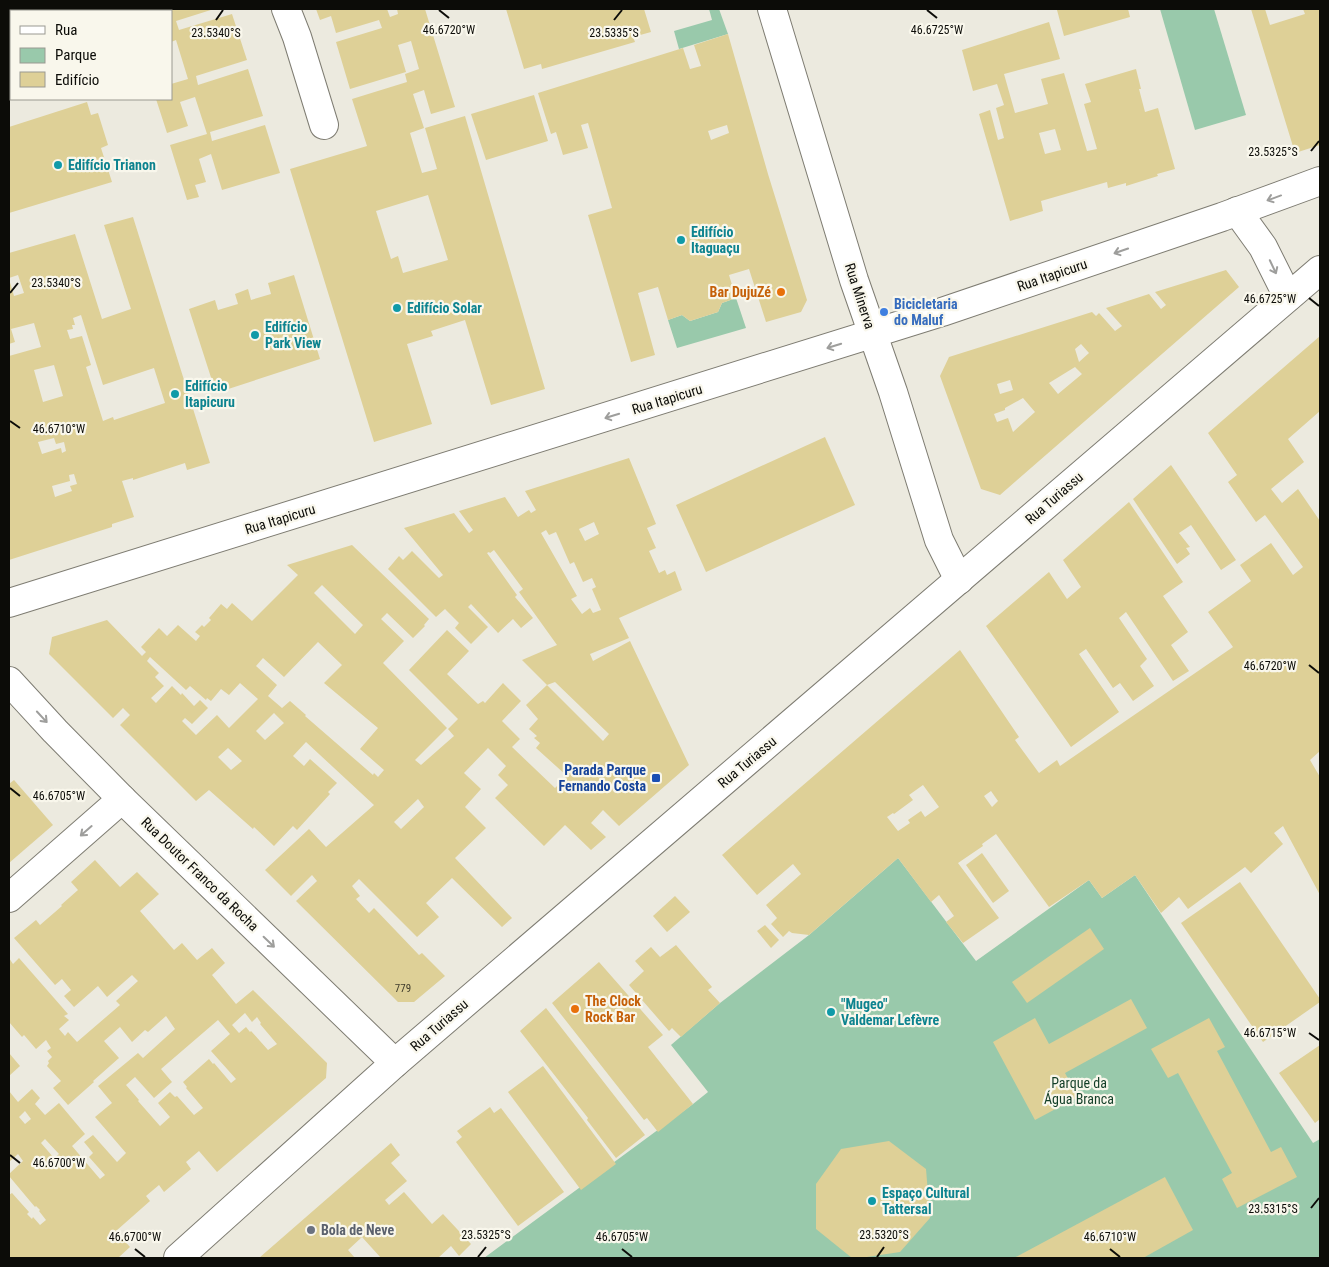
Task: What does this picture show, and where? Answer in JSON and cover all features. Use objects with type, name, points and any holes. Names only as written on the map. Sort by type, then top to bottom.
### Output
[{"type":"street","points":[[286,9],[297,37],[324,125]]},
{"type":"street","name":"Rua Minerva","points":[[772,9],[854,280],[893,392],[939,540],[959,580]]},
{"type":"street","name":"Rua Itapicuru","points":[[9,603],[951,309],[1320,181]]},
{"type":"street","points":[[1237,211],[1263,247],[1288,297]]},
{"type":"street","name":"Rua Turiassu","points":[[178,1258],[395,1063],[1320,270]]},
{"type":"street","name":"Rua Doutor Franco da Rocha","points":[[9,681],[122,799],[395,1063]]},
{"type":"street","points":[[9,898],[122,799]]},
{"type":"green space","points":[[709,9],[719,9],[728,34],[679,49],[674,31],[712,20]]},
{"type":"green space","points":[[1160,9],[1214,9],[1246,115],[1195,130]]},
{"type":"green space","points":[[736,298],[746,328],[677,348],[668,320],[682,315],[690,321],[718,312],[722,303]]},
{"type":"green space","name":"Parque da Água Branca","points":[[898,858],[976,961],[1089,880],[1102,898],[1135,875],[1313,1143],[1320,1139],[1320,1258],[484,1258],[708,1092],[671,1045],[720,1003],[809,935]]},
{"type":"building","points":[[128,9],[156,10],[128,10]]},
{"type":"building","points":[[214,9],[176,21],[179,30],[232,14],[247,60],[196,76],[198,85],[248,69],[263,116],[210,132],[212,141],[265,125],[280,173],[222,190],[211,154],[199,159],[206,182],[195,185],[199,197],[187,200],[170,145],[207,134],[195,97],[180,102],[188,126],[167,133],[156,100],[172,100],[172,84],[188,79],[176,40],[172,42],[172,10],[168,10]]},
{"type":"building","points":[[316,9],[387,9],[390,17],[398,14],[397,9],[425,9],[455,107],[431,114],[424,90],[413,94],[424,128],[410,133],[422,173],[437,169],[425,128],[465,116],[545,389],[491,405],[465,320],[431,331],[433,336],[407,344],[432,424],[374,442],[290,169],[367,146],[352,99],[407,82],[405,74],[419,69],[411,41],[398,45],[406,72],[350,89],[336,42],[382,28],[379,20],[336,33],[331,16],[320,20]],"holes":[[[428,195],[448,260],[403,273],[398,256],[391,259],[376,211]]]},
{"type":"building","points":[[506,9],[644,9],[651,32],[633,37],[635,42],[542,69],[541,64],[524,69]]},
{"type":"building","points":[[1128,9],[1130,17],[1064,36],[1057,10]]},
{"type":"building","points":[[1251,9],[1265,9],[1270,25],[1305,14],[1303,9],[1320,9],[1320,145],[1295,153]]},
{"type":"building","points":[[1049,22],[1060,59],[1004,74],[1015,113],[1048,104],[1041,79],[1064,73],[1087,151],[1097,149],[1084,104],[1091,102],[1085,84],[1136,69],[1145,112],[1158,108],[1175,169],[1126,186],[1126,183],[1108,188],[1107,182],[1041,201],[1043,211],[1010,221],[979,114],[990,110],[998,140],[1004,138],[996,108],[1004,105],[997,84],[973,91],[962,50]],"holes":[[[1055,129],[1061,150],[1045,154],[1039,133]]]},
{"type":"building","points":[[728,34],[768,174],[807,300],[801,312],[766,322],[749,269],[729,275],[736,298],[722,303],[718,312],[690,321],[682,315],[668,320],[658,287],[638,293],[655,355],[631,362],[588,215],[612,208],[588,123],[581,125],[588,148],[563,155],[556,132],[551,134],[538,93],[683,48],[690,69],[701,66],[694,45]],"holes":[[[727,125],[729,133],[711,140],[708,131]]]},
{"type":"building","points":[[534,95],[548,141],[486,160],[471,114]]},
{"type":"building","name":"Edifício Trianon","points":[[87,102],[91,115],[98,113],[108,145],[101,148],[112,182],[9,213],[9,127]]},
{"type":"building","points":[[133,217],[210,463],[187,470],[185,463],[133,480],[133,478],[122,481],[134,517],[112,524],[112,527],[9,560],[9,356],[41,347],[34,323],[11,329],[15,342],[9,344],[9,279],[14,296],[24,293],[18,275],[9,278],[9,253],[75,234],[102,319],[131,309],[104,225]],"holes":[[[81,315],[103,385],[154,368],[165,403],[114,420],[113,417],[103,421],[86,367],[91,365],[82,336],[70,339],[67,330],[73,329],[72,325],[75,325],[73,318]],[[54,365],[63,396],[43,402],[34,370]],[[54,438],[56,444],[64,442],[66,451],[62,453],[61,448],[42,454],[38,442]],[[74,474],[77,484],[70,486],[72,491],[55,497],[52,486],[70,481],[69,475]]]},
{"type":"building","points":[[1226,270],[1239,287],[1000,495],[981,489],[940,376],[949,357],[1092,312],[1096,316],[1099,313],[1115,331],[1122,326],[1106,308],[1149,294],[1161,309],[1166,305],[1155,292]],"holes":[[[1081,344],[1089,353],[1079,362],[1075,349]],[[1075,367],[1082,374],[1058,394],[1049,383]],[[1010,380],[1013,390],[1000,394],[997,384]],[[1023,398],[1035,412],[1013,432],[1008,418],[997,422],[994,414],[1005,410],[1005,408]]]},
{"type":"building","name":"Edifício Park View","points":[[294,275],[320,359],[216,393],[189,309],[215,300],[218,310],[238,304],[235,294],[248,289],[251,300],[271,294],[268,283]]},
{"type":"building","points":[[1320,336],[1320,411],[1288,439],[1304,462],[1271,489],[1282,503],[1298,489],[1320,521],[1320,751],[1310,760],[1320,777],[1320,895],[1283,826],[1274,833],[1283,844],[1251,873],[1245,867],[1188,909],[1179,897],[1161,913],[1135,875],[1102,898],[1089,880],[1049,907],[996,834],[982,844],[983,846],[958,863],[999,918],[963,943],[946,922],[954,916],[939,895],[931,902],[898,858],[809,935],[789,931],[783,937],[771,924],[777,918],[766,905],[801,874],[793,864],[757,895],[722,855],[960,650],[1019,737],[1015,740],[1039,773],[1057,760],[1060,766],[1233,647],[1208,612],[1251,581],[1240,565],[1271,543],[1293,575],[1303,567],[1265,515],[1256,522],[1228,482],[1237,475],[1208,433]],"holes":[[[923,785],[939,807],[925,817],[921,811],[908,820],[910,823],[898,831],[887,817],[913,800],[909,795]],[[991,791],[998,801],[992,807],[984,796]]]},
{"type":"building","points":[[825,437],[855,505],[706,572],[676,505]]},
{"type":"building","points":[[629,458],[656,524],[647,528],[656,548],[649,551],[659,573],[665,570],[667,575],[675,571],[682,590],[619,618],[629,638],[590,654],[593,661],[630,641],[689,765],[619,826],[603,810],[591,823],[606,837],[591,850],[565,825],[544,846],[495,798],[508,785],[498,775],[506,766],[488,748],[464,773],[481,789],[465,807],[486,828],[455,858],[512,918],[502,927],[452,878],[426,903],[439,917],[417,937],[359,879],[352,886],[360,896],[356,899],[369,913],[374,908],[419,955],[422,953],[445,976],[414,1002],[398,1002],[296,901],[317,881],[312,875],[291,896],[265,870],[309,829],[326,847],[374,805],[306,742],[293,756],[304,766],[310,759],[337,783],[328,792],[330,794],[297,830],[293,826],[274,846],[209,790],[196,801],[120,725],[130,715],[123,708],[113,718],[49,654],[52,637],[107,620],[142,656],[146,652],[141,647],[159,628],[167,636],[178,625],[196,641],[200,636],[195,632],[211,620],[209,618],[221,604],[227,609],[232,603],[252,621],[298,575],[287,565],[352,545],[429,619],[413,638],[387,613],[381,619],[404,641],[383,663],[447,728],[415,760],[421,765],[454,736],[448,729],[458,719],[409,670],[447,630],[469,651],[447,674],[478,704],[483,701],[485,703],[503,683],[521,701],[502,721],[520,739],[512,747],[555,788],[567,776],[536,748],[540,743],[534,738],[537,736],[529,729],[538,719],[526,705],[547,685],[522,660],[557,645],[519,592],[523,589],[494,550],[487,553],[517,595],[515,597],[533,618],[521,628],[513,619],[498,633],[471,604],[468,607],[488,627],[471,644],[455,628],[459,623],[445,609],[436,617],[388,569],[399,556],[403,560],[412,551],[439,578],[443,575],[404,528],[454,513],[469,533],[473,530],[459,511],[505,497],[518,517],[529,510],[531,513],[536,510],[525,491]],"holes":[[[594,522],[599,534],[585,541],[579,529]],[[546,530],[549,535],[556,532],[570,564],[574,562],[583,582],[592,578],[596,587],[592,589],[601,610],[593,613],[590,608],[582,614],[571,599],[577,596],[541,533]],[[322,585],[363,625],[355,634],[314,593]],[[318,642],[342,665],[324,683],[378,728],[360,749],[384,770],[378,777],[374,773],[373,775],[290,701],[282,708],[268,696],[277,685],[256,666],[263,658],[284,677]],[[150,657],[186,690],[190,686],[206,700],[207,698],[211,701],[221,689],[229,695],[240,683],[258,699],[229,728],[217,715],[196,735],[182,721],[185,718],[192,724],[208,708],[200,700],[194,706],[182,693],[181,695],[172,686],[156,703],[151,698],[164,686],[155,677],[159,673],[147,661]],[[555,682],[609,734],[603,741],[547,685]],[[274,713],[284,723],[265,740],[256,731]],[[228,748],[242,761],[231,770],[218,757]],[[418,799],[424,807],[401,829],[394,822]]]},
{"type":"building","points":[[1171,465],[1236,560],[1221,570],[1191,525],[1179,533],[1190,547],[1186,548],[1190,554],[1177,564],[1133,499]]},
{"type":"building","points":[[1129,502],[1183,582],[1163,596],[1188,632],[1171,645],[1189,671],[1173,681],[1126,612],[1119,618],[1147,659],[1140,666],[1154,686],[1133,701],[1120,683],[1113,688],[1086,649],[1079,654],[1119,712],[1071,747],[986,626],[1049,572],[1067,599],[1081,587],[1063,560]]},
{"type":"building","points":[[14,780],[53,825],[9,863],[9,784]]},
{"type":"building","points":[[982,853],[1009,891],[993,903],[966,865]]},
{"type":"building","points":[[95,860],[120,887],[137,872],[159,894],[140,911],[174,950],[182,943],[197,960],[212,948],[225,963],[212,975],[236,1004],[253,990],[327,1063],[326,1078],[217,1172],[199,1151],[186,1162],[191,1169],[164,1192],[159,1185],[146,1196],[150,1201],[116,1231],[130,1247],[118,1258],[9,1258],[9,1195],[12,1193],[29,1212],[27,1214],[32,1219],[33,1217],[40,1225],[46,1220],[40,1210],[35,1207],[9,1176],[23,1161],[18,1154],[9,1162],[9,1091],[18,1102],[32,1089],[40,1098],[35,1104],[45,1115],[59,1103],[85,1134],[72,1146],[100,1179],[105,1175],[89,1157],[93,1153],[84,1142],[93,1135],[117,1162],[126,1153],[95,1117],[112,1103],[98,1086],[138,1053],[143,1058],[175,1029],[166,1016],[148,1032],[145,1030],[132,1042],[120,1027],[104,1041],[119,1058],[94,1082],[68,1105],[53,1088],[61,1081],[47,1066],[48,1061],[52,1057],[47,1051],[51,1048],[46,1040],[36,1049],[9,1022],[9,958],[13,964],[19,958],[68,1014],[64,1016],[69,1020],[59,1029],[65,1036],[68,1032],[77,1042],[120,1005],[116,1001],[138,981],[132,975],[107,997],[98,986],[74,1007],[64,996],[71,990],[62,979],[55,985],[14,938],[36,920],[40,925],[62,906],[78,890],[71,882]],"holes":[[[245,1013],[252,1022],[257,1017],[260,1024],[277,1044],[268,1050],[246,1027],[239,1033],[232,1025]],[[218,1020],[230,1034],[211,1051],[236,1079],[231,1083],[209,1059],[183,1082],[203,1108],[194,1115],[177,1096],[175,1097],[170,1092],[158,1103],[170,1117],[160,1126],[126,1085],[135,1077],[154,1098],[172,1082],[161,1069]],[[25,1111],[31,1119],[25,1124],[19,1117]],[[45,1139],[59,1154],[54,1158],[41,1143]]]},
{"type":"building","points":[[1240,882],[1320,999],[1320,1002],[1263,1042],[1181,923]]},
{"type":"building","points":[[675,896],[690,912],[667,932],[653,916]]},
{"type":"building","points":[[765,925],[779,940],[771,948],[757,931]]},
{"type":"building","points":[[1090,928],[1104,949],[1027,1003],[1012,982]]},
{"type":"building","points":[[676,945],[712,987],[708,990],[720,1003],[681,1037],[672,1028],[669,1031],[629,985],[644,971],[635,961],[651,947],[660,957]]},
{"type":"building","points":[[599,962],[663,1035],[648,1047],[693,1104],[658,1132],[647,1118],[644,1120],[552,1003]]},
{"type":"building","points":[[1131,999],[1147,1028],[1065,1073],[1078,1097],[1035,1120],[993,1042],[1035,1018],[1049,1044]]},
{"type":"building","points":[[546,1008],[645,1135],[616,1158],[587,1120],[588,1118],[520,1031]]},
{"type":"building","points":[[1209,1018],[1225,1047],[1217,1051],[1271,1152],[1281,1147],[1297,1177],[1237,1208],[1222,1179],[1232,1173],[1178,1073],[1168,1078],[1151,1049]]},
{"type":"building","points":[[1320,1045],[1320,1119],[1315,1123],[1279,1073]]},
{"type":"building","points":[[9,1053],[20,1066],[9,1076]]},
{"type":"building","points":[[543,1066],[616,1164],[581,1190],[508,1092]]},
{"type":"building","points":[[490,1107],[494,1113],[501,1108],[564,1192],[518,1226],[456,1142],[462,1137],[457,1131]]},
{"type":"building","name":"Espaço Cultural Tattersal","points":[[889,1141],[926,1169],[930,1218],[900,1252],[852,1258],[816,1229],[816,1184],[841,1149]]},
{"type":"building","points":[[391,1143],[400,1155],[391,1163],[407,1181],[385,1200],[389,1205],[404,1192],[432,1224],[443,1214],[471,1244],[459,1256],[451,1246],[438,1258],[381,1258],[362,1237],[348,1250],[355,1258],[259,1258]]},
{"type":"building","points":[[1165,1177],[1193,1230],[1143,1258],[1014,1258]]},
{"type":"place","name":"Edifício Trianon","points":[[58,165]]},
{"type":"place","name":"Edifício Itaguaçu","points":[[681,240]]},
{"type":"place","name":"Bar DujuZé","points":[[781,292]]},
{"type":"place","name":"Edifício Solar","points":[[397,308]]},
{"type":"place","name":"Bicicletaria do Maluf","points":[[884,312]]},
{"type":"place","name":"Edifício Park View","points":[[255,335]]},
{"type":"place","name":"Edifício Itapicuru","points":[[175,394]]},
{"type":"place","name":"Parada Parque Fernando Costa","points":[[656,778]]},
{"type":"place","name":"The Clock Rock Bar","points":[[575,1009]]},
{"type":"place","name":"\"Mugeo\" Valdemar Lefèvre","points":[[831,1012]]},
{"type":"place","name":"Espaço Cultural Tattersal","points":[[872,1201]]},
{"type":"place","name":"Bola de Neve","points":[[311,1230]]}]
